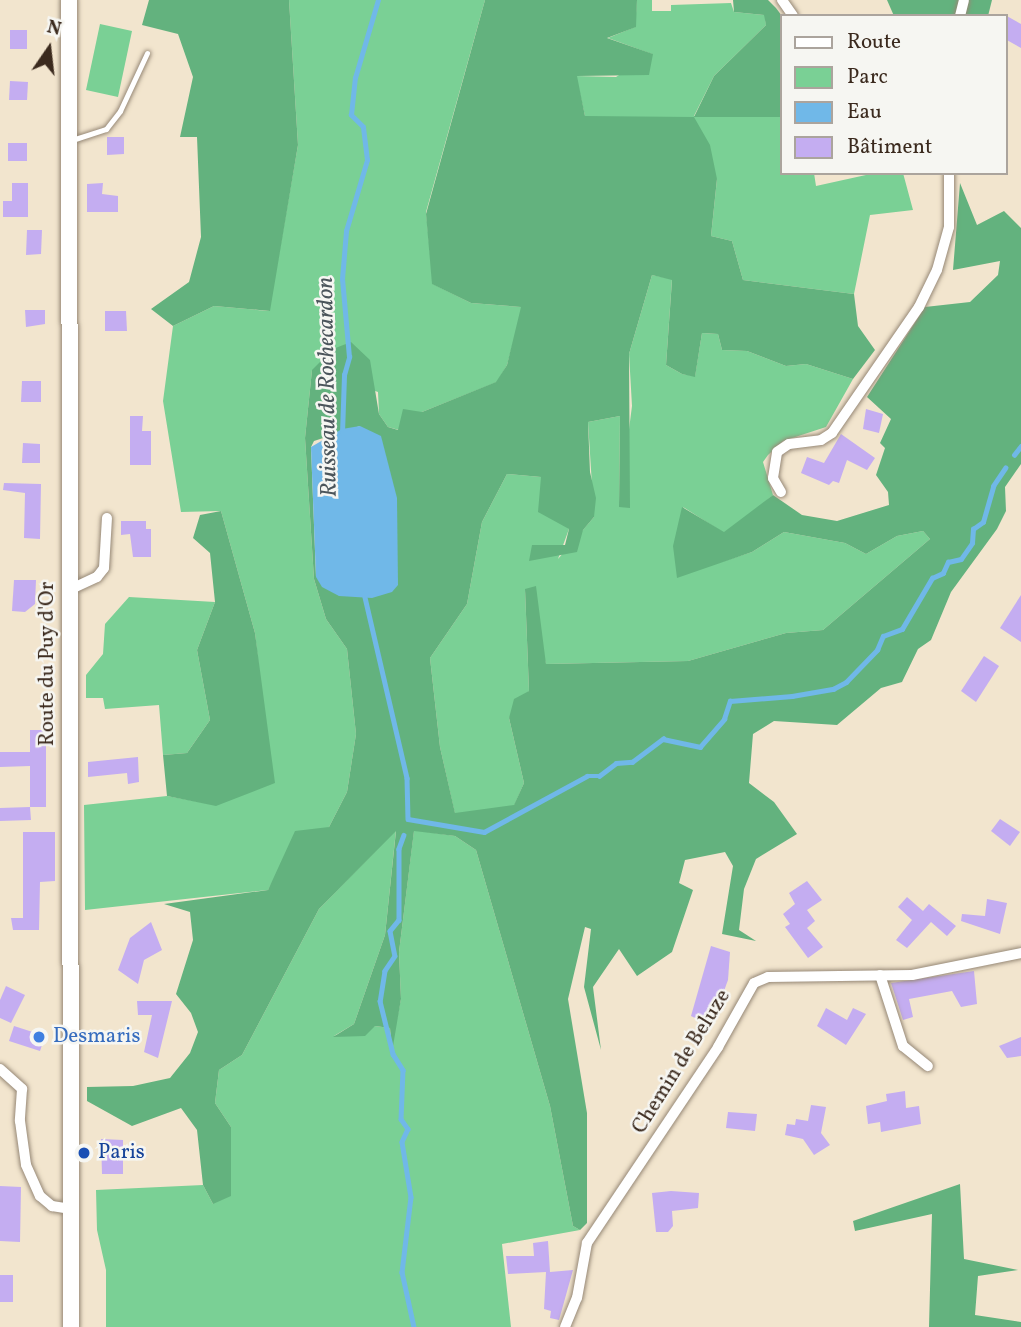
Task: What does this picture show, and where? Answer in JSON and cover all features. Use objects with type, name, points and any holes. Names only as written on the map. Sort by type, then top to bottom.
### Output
[{"type":"main road","name":"Route du Puy d'Or","points":[[69,0],[71,1327]]},
{"type":"street","points":[[781,492],[773,478],[777,452],[789,444],[821,440],[832,433],[919,307],[937,270],[949,227],[950,175]]},
{"type":"street","points":[[69,590],[97,577],[104,568],[107,518]]},
{"type":"street","name":"Chemin de Beluze","points":[[565,1327],[577,1298],[587,1243],[718,1047],[754,983],[768,977],[912,975],[1021,953]]},
{"type":"street","points":[[880,975],[903,1046],[929,1066]]},
{"type":"street","points":[[0,1069],[22,1089],[20,1121],[26,1165],[40,1196],[52,1206],[71,1209]]},
{"type":"lane","points":[[70,141],[106,128],[120,111],[147,53]]},
{"type":"green space","points":[[149,0],[289,0],[298,145],[270,311],[214,306],[173,326],[151,309],[189,282],[201,237],[197,137],[180,137],[193,77],[178,34],[142,25]]},
{"type":"green space","points":[[289,0],[485,0],[426,212],[433,284],[471,303],[522,307],[507,365],[497,382],[422,412],[399,430],[388,427],[379,414],[378,392],[312,370],[305,438],[314,579],[326,619],[347,649],[356,734],[347,792],[329,827],[283,862],[268,890],[85,910],[84,805],[167,796],[216,805],[262,696],[255,633],[221,511],[181,512],[163,401],[173,326],[214,306],[269,311],[298,145]]},
{"type":"green space","points":[[485,0],[637,0],[636,27],[607,38],[653,54],[649,75],[577,76],[585,116],[694,117],[710,145],[717,179],[711,236],[732,241],[743,280],[854,294],[858,326],[875,350],[853,379],[806,364],[786,366],[747,351],[722,350],[718,334],[702,333],[695,377],[682,374],[666,365],[672,280],[652,275],[629,354],[630,508],[619,507],[620,416],[588,422],[590,472],[596,498],[594,517],[583,530],[577,552],[529,561],[532,545],[565,545],[569,529],[538,512],[541,477],[507,474],[482,522],[467,604],[430,658],[440,747],[455,813],[514,805],[524,783],[509,718],[514,699],[529,691],[525,589],[536,586],[546,664],[688,661],[786,633],[823,630],[930,539],[923,531],[897,536],[866,554],[845,543],[784,532],[752,552],[677,578],[673,546],[682,507],[724,532],[773,495],[802,515],[837,521],[889,505],[888,492],[876,475],[885,448],[880,443],[891,419],[867,397],[925,307],[970,302],[998,275],[1000,261],[953,270],[960,183],[977,225],[1004,211],[1021,228],[1021,464],[1005,487],[1006,511],[997,529],[951,592],[931,640],[918,649],[902,682],[881,688],[837,725],[774,721],[753,734],[749,783],[774,802],[797,834],[756,859],[744,889],[739,930],[756,941],[722,934],[733,866],[725,852],[685,860],[679,883],[693,890],[672,952],[637,976],[619,949],[593,987],[601,1050],[584,987],[591,929],[585,927],[568,999],[587,1113],[587,1223],[580,1230],[573,1226],[550,1106],[476,850],[455,836],[414,831],[399,952],[401,999],[392,1052],[390,1028],[375,1026],[365,1036],[333,1037],[354,1024],[385,935],[396,831],[319,909],[242,1055],[219,1070],[215,1103],[231,1127],[231,1196],[213,1204],[203,1185],[197,1130],[181,1108],[132,1126],[87,1101],[87,1087],[133,1086],[170,1078],[190,1053],[198,1032],[191,1013],[176,994],[193,940],[190,912],[164,904],[268,890],[295,831],[329,827],[347,792],[356,734],[347,649],[326,619],[314,579],[305,438],[312,370],[333,349],[351,342],[370,360],[379,414],[388,427],[398,430],[403,409],[422,412],[496,382],[507,365],[521,307],[471,303],[432,284],[426,214]],"holes":[[[360,426],[316,577],[311,447],[314,441]]]},
{"type":"green space","points":[[637,0],[652,0],[652,11],[671,11],[671,5],[731,3],[734,12],[765,15],[766,25],[714,76],[694,116],[780,117],[780,175],[814,175],[816,186],[866,175],[904,175],[913,210],[870,215],[854,294],[743,280],[732,241],[711,236],[717,179],[585,116],[576,76],[616,77],[652,54],[608,38],[635,27]]},
{"type":"green space","points":[[733,0],[768,0],[780,14],[780,117],[694,117],[714,76],[766,25],[764,15],[734,12]]},
{"type":"green space","points":[[887,0],[992,0],[988,14],[893,14]]},
{"type":"green space","points":[[100,24],[132,31],[118,97],[86,90]]},
{"type":"green space","points":[[652,275],[672,279],[666,365],[682,374],[695,376],[702,333],[718,334],[722,350],[747,351],[786,366],[806,364],[853,379],[826,427],[783,441],[768,455],[763,462],[773,495],[748,516],[724,533],[683,507],[721,562],[752,552],[784,532],[845,543],[866,554],[897,536],[923,531],[930,539],[823,630],[786,633],[688,661],[546,664],[525,589],[529,691],[509,718],[524,783],[514,806],[455,814],[440,747],[430,658],[467,604],[482,522],[507,474],[541,477],[569,529],[558,559],[594,517],[588,422],[620,416],[619,507],[632,406],[629,354]]},
{"type":"green space","points":[[221,511],[255,633],[275,783],[216,806],[167,796],[163,755],[187,753],[210,720],[197,650],[215,602],[210,553],[193,538],[200,515]]},
{"type":"green space","points":[[129,597],[215,602],[197,650],[210,720],[187,753],[163,755],[159,705],[105,709],[103,698],[86,698],[86,675],[103,654],[105,624]]},
{"type":"green space","points":[[396,830],[385,935],[354,1024],[334,1036],[375,1026],[390,1028],[391,1048],[401,999],[399,952],[414,830],[455,836],[476,850],[550,1106],[573,1226],[580,1230],[502,1244],[511,1327],[106,1327],[106,1270],[97,1230],[96,1190],[203,1185],[213,1204],[231,1127],[215,1103],[219,1070],[242,1055],[319,909]]},
{"type":"green space","points":[[960,1184],[964,1259],[1018,1270],[978,1276],[975,1315],[1021,1322],[1021,1327],[929,1327],[932,1214],[855,1231],[853,1221]]},
{"type":"water","points":[[360,426],[381,436],[397,498],[398,585],[392,592],[372,598],[339,596],[322,587],[316,577],[311,447],[342,429]]},
{"type":"building","points":[[1007,16],[1021,24],[1021,48],[1007,40]]},
{"type":"building","points":[[10,30],[27,30],[27,49],[10,49]]},
{"type":"building","points":[[10,81],[28,82],[27,100],[9,100]]},
{"type":"building","points":[[107,137],[124,137],[124,154],[107,155]]},
{"type":"building","points":[[8,143],[27,143],[27,161],[8,161]]},
{"type":"building","points":[[12,183],[28,183],[28,217],[3,217],[3,201],[12,201]]},
{"type":"building","points":[[103,183],[102,194],[118,196],[118,212],[87,212],[87,184]]},
{"type":"building","points":[[27,230],[42,230],[41,254],[26,255]]},
{"type":"building","points":[[25,310],[45,310],[45,324],[26,327]]},
{"type":"building","points":[[105,311],[126,311],[127,331],[105,331]]},
{"type":"building","points":[[22,381],[41,381],[41,402],[21,402]]},
{"type":"building","points":[[866,409],[883,414],[879,433],[863,429]]},
{"type":"building","points":[[130,416],[143,416],[142,431],[151,431],[151,465],[130,465]]},
{"type":"building","points":[[841,434],[875,458],[867,470],[847,460],[839,483],[833,481],[829,485],[801,473],[807,457],[824,463]]},
{"type":"building","points":[[23,443],[40,444],[40,463],[22,463]]},
{"type":"building","points":[[4,483],[41,484],[40,539],[24,538],[25,493],[3,490]]},
{"type":"building","points":[[121,521],[146,521],[146,529],[151,529],[151,557],[133,557],[130,534],[121,535]]},
{"type":"building","points":[[14,580],[36,580],[35,604],[25,612],[12,611]]},
{"type":"building","points":[[1021,595],[1021,642],[1000,628]]},
{"type":"building","points":[[984,656],[999,666],[976,702],[961,691]]},
{"type":"building","points":[[30,730],[46,730],[46,807],[30,807],[30,766],[0,767],[0,752],[30,752]]},
{"type":"building","points":[[138,757],[139,782],[128,784],[127,773],[88,777],[88,762]]},
{"type":"building","points":[[30,807],[31,820],[0,821],[0,808]]},
{"type":"building","points":[[1000,819],[1020,832],[1010,846],[991,831]]},
{"type":"building","points":[[23,832],[55,832],[55,881],[40,882],[39,930],[13,930],[11,918],[23,918]]},
{"type":"building","points":[[807,881],[822,900],[807,910],[815,921],[807,928],[823,947],[808,958],[785,927],[790,924],[783,914],[795,904],[789,893]]},
{"type":"building","points":[[907,897],[923,911],[929,904],[956,926],[947,936],[931,922],[907,948],[896,940],[912,920],[898,907]]},
{"type":"building","points":[[987,899],[1007,903],[1000,934],[961,921],[962,914],[985,916]]},
{"type":"building","points":[[151,922],[162,950],[144,960],[138,984],[118,970],[130,938]]},
{"type":"building","points":[[711,946],[730,952],[728,980],[711,1026],[691,1016]]},
{"type":"building","points":[[974,971],[977,1004],[961,1007],[952,991],[909,999],[913,1017],[903,1020],[891,983]]},
{"type":"building","points":[[6,986],[25,995],[11,1023],[0,1018],[0,1000]]},
{"type":"building","points":[[137,1001],[172,1001],[158,1058],[144,1052],[152,1015],[138,1015]]},
{"type":"building","points":[[826,1008],[847,1020],[853,1008],[866,1014],[846,1045],[817,1026]]},
{"type":"building","points":[[14,1026],[45,1036],[40,1051],[9,1041]]},
{"type":"building","points":[[1021,1037],[1021,1056],[1007,1058],[999,1046]]},
{"type":"building","points":[[905,1091],[906,1108],[919,1106],[921,1124],[881,1132],[880,1122],[868,1124],[866,1106],[887,1101],[886,1094]]},
{"type":"building","points":[[811,1105],[826,1107],[821,1133],[830,1145],[814,1155],[803,1139],[785,1135],[787,1124],[795,1125],[796,1119],[808,1121]]},
{"type":"building","points":[[728,1112],[757,1114],[755,1131],[726,1128]]},
{"type":"building","points":[[101,1139],[123,1140],[123,1174],[102,1174]]},
{"type":"building","points":[[0,1186],[21,1187],[20,1242],[0,1241]]},
{"type":"building","points":[[652,1193],[699,1193],[698,1208],[672,1211],[673,1226],[668,1232],[656,1232]]},
{"type":"building","points":[[548,1241],[550,1272],[573,1270],[559,1320],[550,1318],[551,1311],[544,1309],[546,1272],[508,1274],[506,1256],[534,1256],[533,1243]]},
{"type":"building","points":[[0,1275],[13,1275],[13,1302],[0,1302]]},
{"type":"waterway","name":"Ruisseau de Rochecardon","points":[[342,433],[344,375],[349,357],[342,279],[346,231],[367,160],[363,127],[351,115],[355,78],[378,0]]},
{"type":"waterway","points":[[1014,455],[1021,446]]},
{"type":"waterway","points":[[364,593],[407,778],[408,819],[484,832],[587,776],[599,776],[616,763],[632,762],[663,739],[700,747],[724,719],[730,701],[792,696],[833,689],[846,682],[877,650],[883,636],[902,629],[932,578],[943,573],[948,562],[961,559],[972,543],[973,529],[983,522],[993,486],[1005,468]]},
{"type":"waterway","name":"Ruisseau de Rochecardon","points":[[404,835],[399,849],[399,920],[390,931],[395,956],[385,971],[380,1001],[393,1054],[403,1070],[401,1119],[408,1129],[402,1142],[411,1197],[402,1272],[414,1327]]},
{"type":"place","name":"Desmaris","points":[[39,1037]]},
{"type":"place","name":"Paris","points":[[84,1153]]}]
